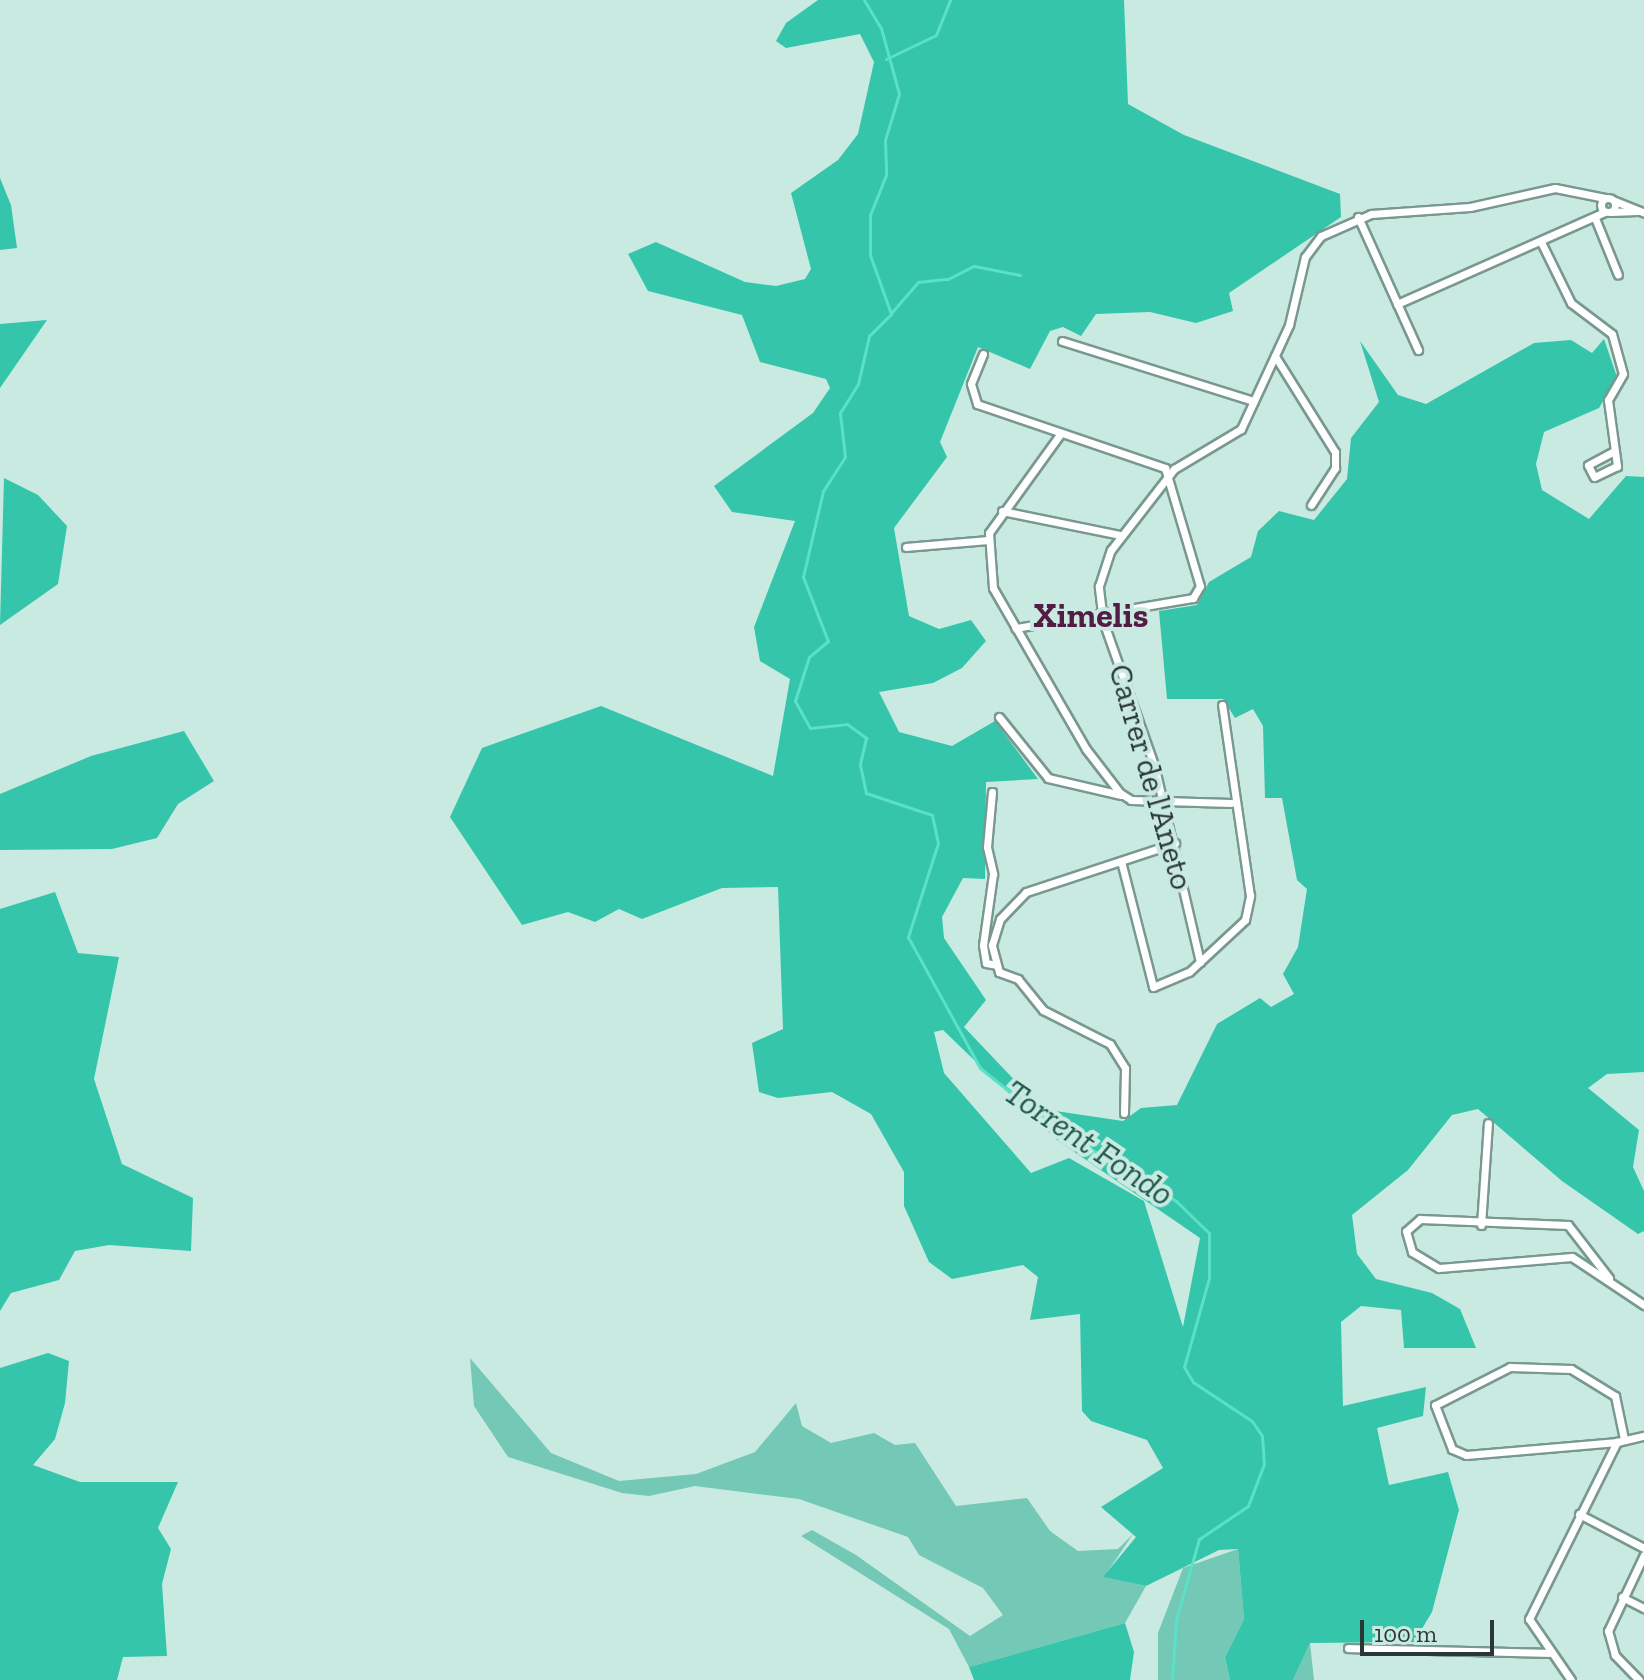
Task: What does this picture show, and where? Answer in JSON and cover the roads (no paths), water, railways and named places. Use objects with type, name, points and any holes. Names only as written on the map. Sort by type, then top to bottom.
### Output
[{"type":"street","points":[[1418,350],[1358,217],[1588,191],[1604,207],[1642,212]]},
{"type":"street","points":[[1397,304],[1595,218],[1604,207],[1615,201],[1642,212]]},
{"type":"street","name":"Carrer de l'Aneto","points":[[1200,962],[1164,802],[1101,615],[1099,586],[1120,535],[1169,474],[1241,429],[1275,356],[1305,257],[1321,236],[1358,217]]},
{"type":"street","points":[[1595,218],[1618,275]]},
{"type":"street","points":[[1541,242],[1571,303],[1612,334],[1623,374],[1608,400],[1614,451]]},
{"type":"street","points":[[1062,341],[1254,401]]},
{"type":"street","points":[[983,354],[971,384],[977,404],[1152,460],[1169,474],[1197,592],[1101,615],[1016,628]]},
{"type":"street","points":[[1275,356],[1335,452],[1335,468],[1311,505]]},
{"type":"street","points":[[1061,433],[1002,511],[988,540],[993,588],[1086,749],[1127,797]]},
{"type":"street","points":[[1002,511],[1120,535]]},
{"type":"street","points":[[906,547],[988,540]]},
{"type":"street","points":[[1121,861],[1153,987],[1200,962],[1249,911],[1231,803],[1222,705]]},
{"type":"street","points":[[999,717],[1048,778],[1127,797],[1164,802],[1231,803]]},
{"type":"street","points":[[992,792],[987,847],[993,874],[983,945],[986,963],[996,965],[1050,1015],[1110,1044],[1125,1068],[1124,1113]]},
{"type":"street","points":[[996,965],[992,945],[1012,901],[1175,843]]},
{"type":"street","points":[[1481,1225],[1488,1123]]},
{"type":"street","points":[[1609,1278],[1568,1225],[1481,1225],[1420,1219],[1410,1223],[1407,1241],[1422,1262],[1439,1268],[1560,1256],[1609,1278],[1644,1305]]},
{"type":"street","points":[[1571,1680],[1549,1653],[1529,1619],[1579,1514],[1620,1440],[1615,1396],[1571,1369],[1510,1367],[1435,1405],[1452,1449],[1466,1455],[1620,1440],[1644,1436]]},
{"type":"street","points":[[1579,1514],[1644,1548]]},
{"type":"street","points":[[1639,1680],[1609,1644],[1622,1597],[1644,1555]]},
{"type":"street","points":[[1622,1597],[1644,1608]]},
{"type":"street","points":[[1348,1648],[1549,1653]]},
{"type":"waterway","name":"Torrent Fondo","points":[[864,0],[881,28],[899,94],[885,140],[886,175],[870,215],[870,255],[891,314],[869,336],[858,384],[840,413],[845,457],[823,491],[803,577],[828,641],[809,657],[795,701],[810,728],[847,724],[866,738],[860,765],[866,793],[932,815],[938,843],[908,937],[980,1068],[1050,1124],[1176,1201],[1209,1233],[1209,1278],[1184,1367],[1193,1382],[1252,1421],[1262,1436],[1264,1464],[1248,1506],[1199,1539],[1176,1620],[1172,1680]]},
{"type":"waterway","points":[[886,59],[936,35],[950,0]]},
{"type":"waterway","points":[[892,312],[918,282],[948,279],[974,266],[1020,275]]},
{"type":"district","name":"Ximelis","points":[[1091,616]]}]
